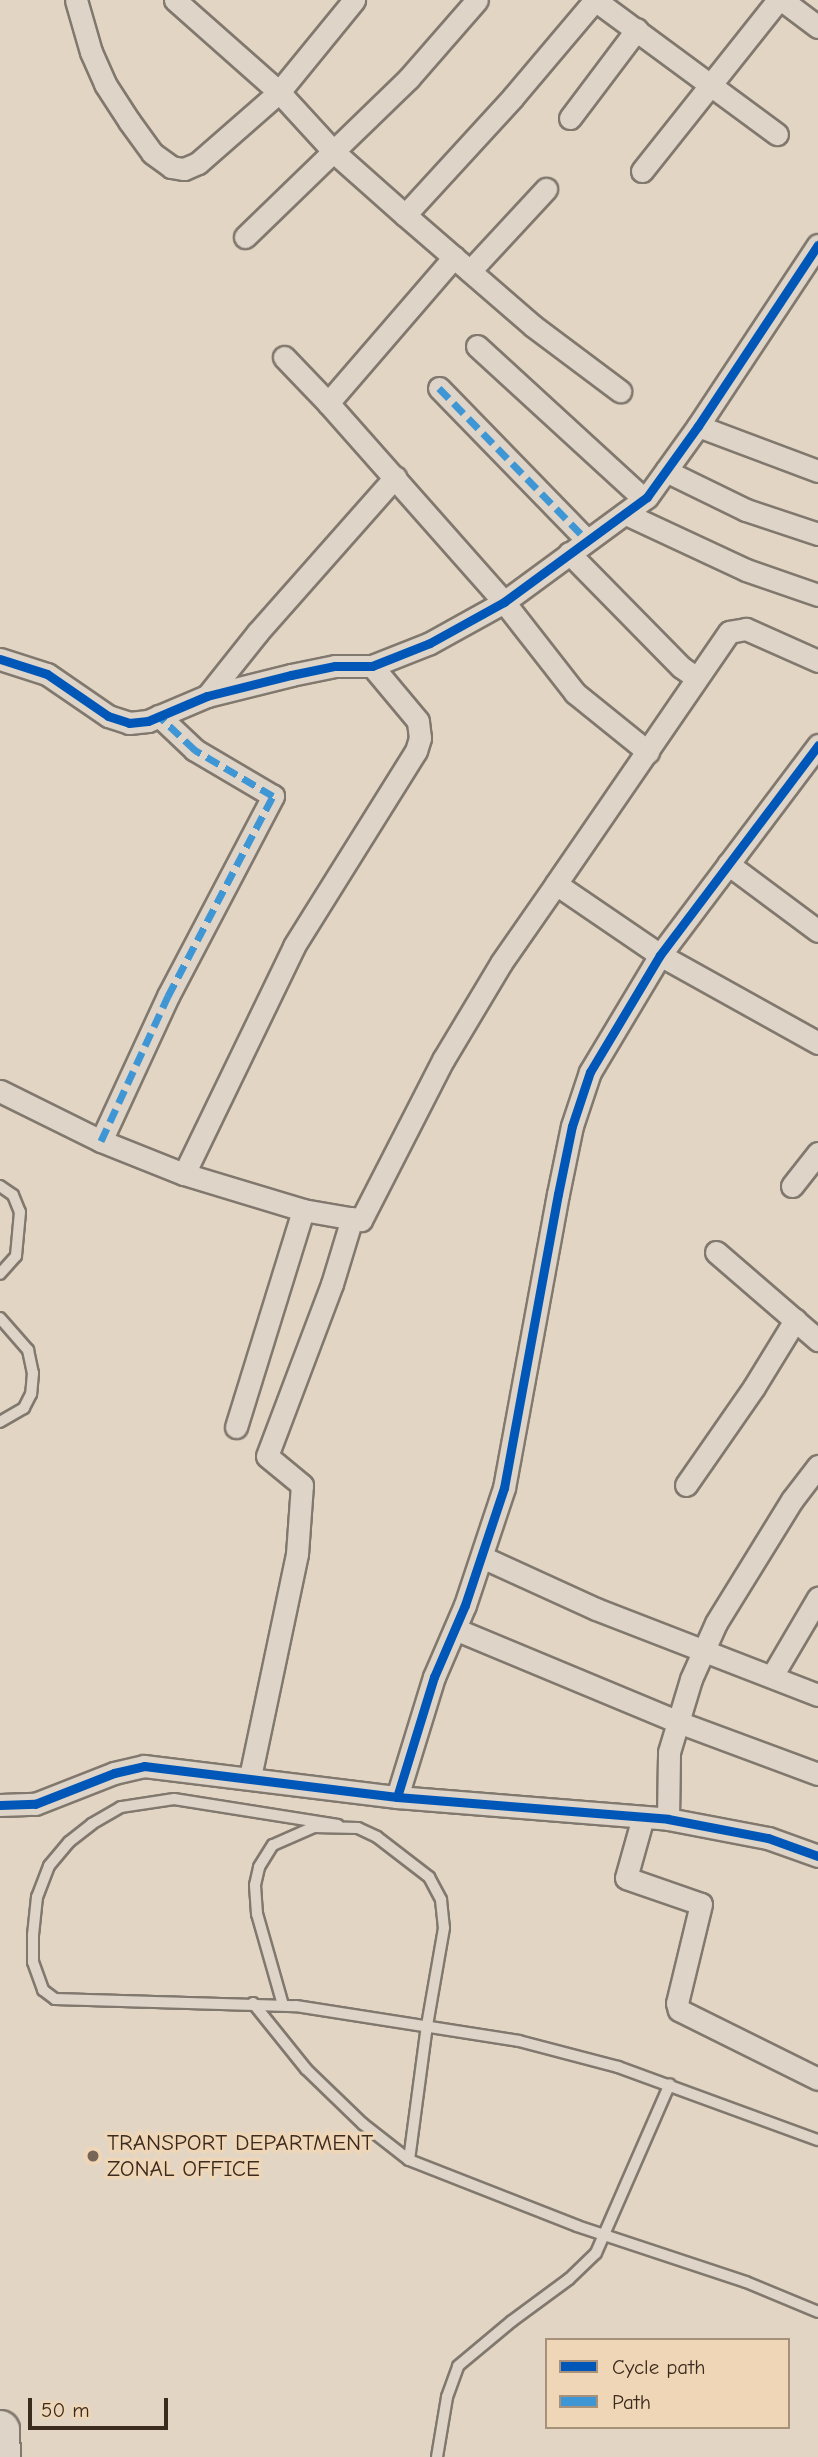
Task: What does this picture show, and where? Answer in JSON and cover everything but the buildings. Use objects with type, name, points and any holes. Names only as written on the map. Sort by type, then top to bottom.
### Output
[{"type":"highway","points":[[0,2429],[1,2457]]},
{"type":"street","points":[[75,0],[91,52],[106,84],[152,153],[171,167],[184,169],[198,163],[279,92],[354,0]]},
{"type":"street","points":[[175,0],[279,92],[334,152],[405,215],[533,326],[620,391]]},
{"type":"street","points":[[245,237],[409,78],[477,0]]},
{"type":"street","points":[[405,215],[513,97],[595,0],[712,83],[777,134]]},
{"type":"street","points":[[642,172],[780,0],[818,27]]},
{"type":"street","points":[[570,118],[637,29]]},
{"type":"street","points":[[328,403],[462,264],[546,189]]},
{"type":"street","points":[[0,659],[47,674],[108,716],[129,723],[148,722],[207,696],[335,666],[372,666],[430,643],[504,602],[644,499],[698,426],[818,245]]},
{"type":"street","points":[[477,346],[644,499]]},
{"type":"street","points":[[284,357],[395,477],[504,602],[575,693],[648,751]]},
{"type":"street","points":[[439,388],[587,540]]},
{"type":"street","points":[[698,426],[818,471]]},
{"type":"street","points":[[666,471],[746,510],[818,534]]},
{"type":"street","points":[[207,696],[258,632],[395,477]]},
{"type":"street","points":[[626,514],[746,570],[818,595]]},
{"type":"street","points":[[569,553],[681,667],[697,678]]},
{"type":"street","points":[[0,1091],[101,1141],[184,1174],[303,1210],[361,1220],[443,1060],[501,963],[729,632],[737,628],[746,629],[818,661]]},
{"type":"street","points":[[184,1174],[294,946],[416,751],[420,738],[418,720],[372,666]]},
{"type":"street","points":[[101,1141],[168,996],[273,796],[195,750],[159,716]]},
{"type":"street","points":[[397,1797],[434,1677],[482,1557],[504,1488],[572,1126],[590,1072],[660,955],[818,745]]},
{"type":"street","points":[[728,863],[818,931]]},
{"type":"street","points":[[556,884],[660,955],[818,1043]]},
{"type":"street","points":[[792,1186],[818,1153]]},
{"type":"street","points":[[236,1427],[303,1210]]},
{"type":"street","points":[[250,1777],[297,1554],[302,1485],[267,1456],[332,1283],[352,1218]]},
{"type":"street","points":[[716,1252],[818,1340]]},
{"type":"street","points":[[686,1485],[754,1387],[795,1320]]},
{"type":"street","points":[[668,1819],[669,1752],[703,1652],[729,1600],[792,1500],[818,1466]]},
{"type":"street","points":[[482,1557],[703,1652],[818,1695]]},
{"type":"street","points":[[772,1676],[818,1598]]},
{"type":"street","points":[[455,1629],[678,1722],[818,1774]]},
{"type":"street","points":[[0,1805],[35,1804],[114,1773],[144,1766],[397,1797],[668,1819],[768,1838],[818,1856]]},
{"type":"street","points":[[643,1817],[626,1878],[701,1904],[677,2003],[679,2010],[818,2079]]},
{"type":"lane","points":[[0,1186],[13,1195],[20,1212],[16,1256],[0,1274]]},
{"type":"lane","points":[[0,1318],[27,1350],[33,1373],[31,1394],[24,1408],[0,1422]]},
{"type":"lane","points":[[409,2160],[426,2025],[444,1928],[441,1900],[429,1877],[419,1867],[377,1837],[358,1828],[174,1799],[121,1807],[69,1842],[49,1866],[37,1897],[33,1962],[43,1990],[55,1999],[283,2005],[426,2025],[519,2041],[618,2067],[670,2084],[818,2140]]},
{"type":"lane","points":[[283,2005],[257,1914],[255,1885],[259,1867],[273,1845],[296,1833],[338,1825]]},
{"type":"lane","points":[[253,2003],[306,2069],[363,2124],[409,2160],[605,2236],[746,2282],[818,2312]]},
{"type":"lane","points":[[437,2457],[447,2397],[458,2366],[569,2279],[596,2253],[670,2084]]},
{"type":"marked path","points":[[439,388],[587,540]]},
{"type":"marked path","points":[[101,1141],[168,996],[273,796],[195,750],[159,716]]},
{"type":"cycle path","points":[[0,659],[47,674],[108,716],[129,723],[148,721],[207,696],[291,675],[335,666],[372,666],[430,643],[504,602],[647,497],[698,426],[818,245]]},
{"type":"cycle path","points":[[397,1797],[434,1677],[465,1605],[504,1488],[572,1126],[590,1072],[660,955],[818,745]]},
{"type":"cycle path","points":[[0,1805],[35,1804],[114,1773],[144,1766],[397,1797],[668,1819],[768,1838],[818,1856]]},
{"type":"place","name":"TRANSPORT DEPARTMENT ZONAL OFFICE","points":[[93,2156]]}]
